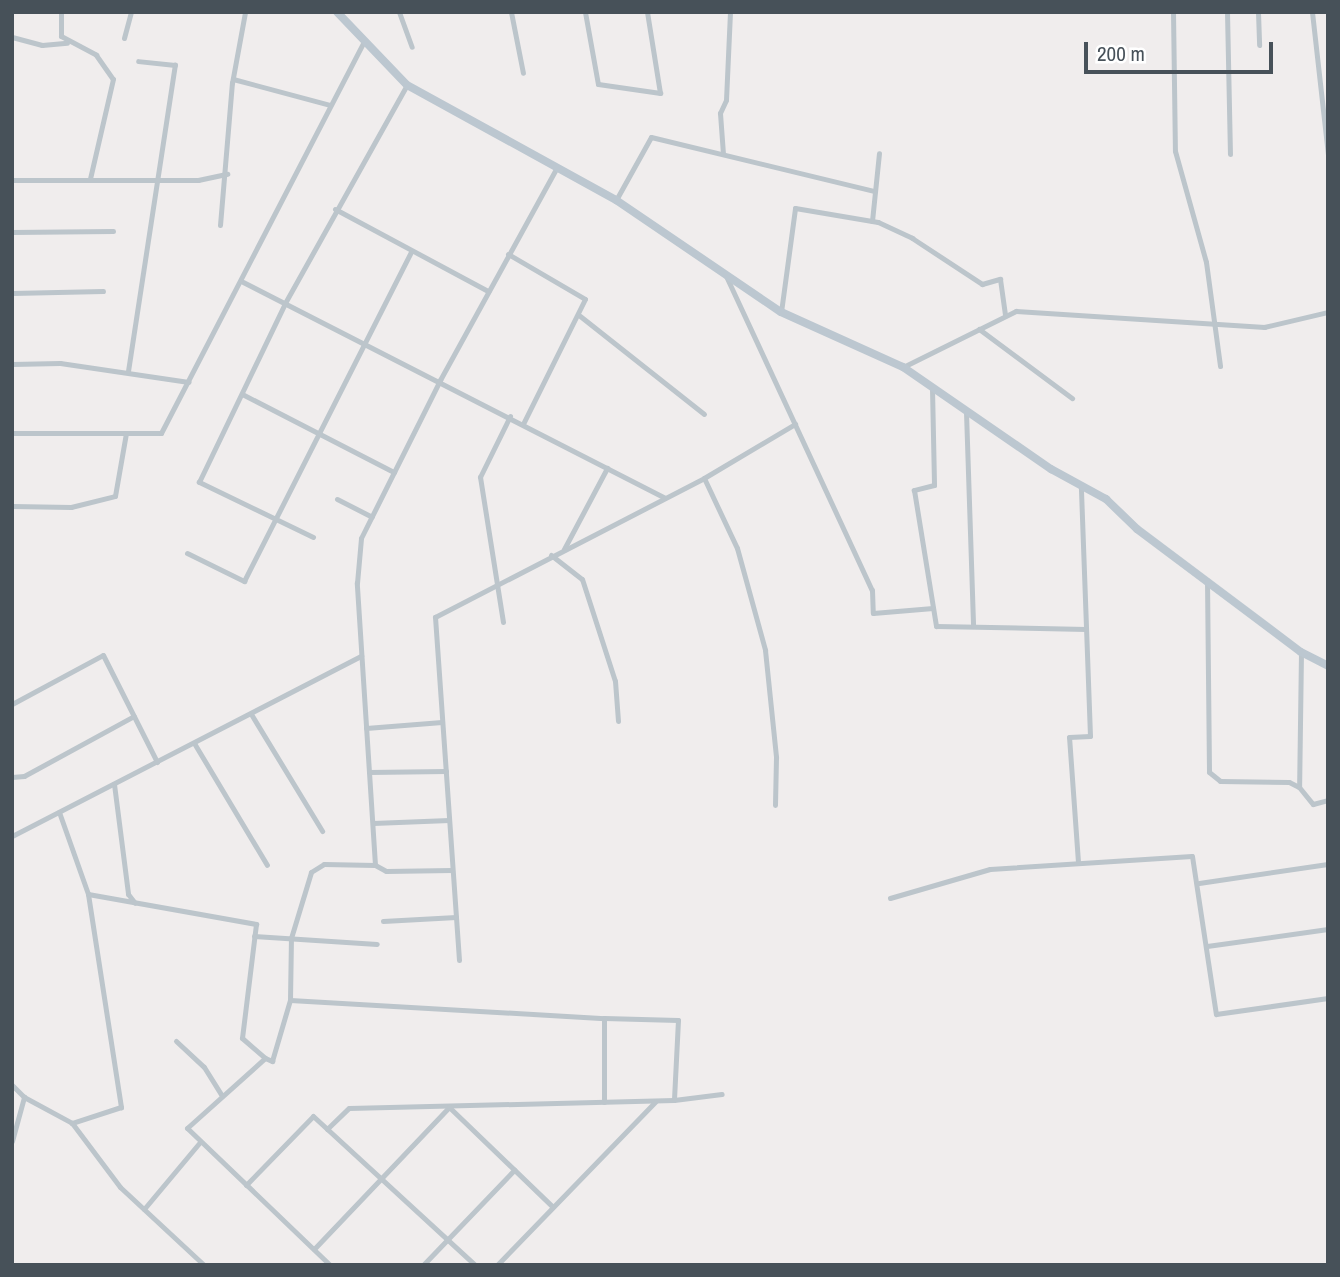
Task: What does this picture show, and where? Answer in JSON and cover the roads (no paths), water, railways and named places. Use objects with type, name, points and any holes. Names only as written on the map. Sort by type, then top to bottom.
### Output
[{"type":"street","points":[[61,12],[58,32],[69,43],[101,59],[113,79],[89,179]]},
{"type":"street","points":[[124,38],[131,12]]},
{"type":"street","points":[[220,225],[227,174],[233,79],[245,12]]},
{"type":"street","points":[[337,12],[407,85],[616,200],[781,312],[904,367],[966,412],[1106,499],[1137,528],[1301,652],[1328,666]]},
{"type":"street","points":[[399,12],[412,47]]},
{"type":"street","points":[[511,12],[523,73]]},
{"type":"street","points":[[584,12],[598,84],[660,93],[647,12]]},
{"type":"street","points":[[723,155],[720,113],[726,100],[730,12]]},
{"type":"street","points":[[1173,12],[1175,151],[1206,262],[1212,325],[1220,366]]},
{"type":"street","points":[[1227,12],[1230,154]]},
{"type":"street","points":[[1258,12],[1259,45]]},
{"type":"street","points":[[1312,12],[1328,155]]},
{"type":"street","points":[[12,37],[43,45],[69,43]]},
{"type":"street","points":[[12,433],[161,433],[364,41]]},
{"type":"street","points":[[128,371],[160,178],[175,65],[138,61]]},
{"type":"street","points":[[233,79],[330,105]]},
{"type":"street","points":[[313,537],[200,482],[285,303],[335,209],[407,85]]},
{"type":"street","points":[[616,200],[651,138],[875,191]]},
{"type":"street","points":[[872,221],[879,153]]},
{"type":"street","points":[[375,865],[357,583],[361,538],[440,380],[557,166]]},
{"type":"street","points":[[12,180],[198,180],[227,174]]},
{"type":"street","points":[[781,312],[794,208],[872,221],[912,238],[982,284],[1000,279],[1005,316]]},
{"type":"street","points":[[335,209],[488,291]]},
{"type":"street","points":[[12,232],[113,231]]},
{"type":"street","points":[[187,553],[244,581],[411,252]]},
{"type":"street","points":[[508,254],[585,299],[580,316],[523,424]]},
{"type":"street","points":[[724,273],[872,590],[873,613],[933,608]]},
{"type":"street","points":[[241,281],[440,380],[665,498]]},
{"type":"street","points":[[12,293],[103,290]]},
{"type":"street","points":[[904,367],[1016,311],[1264,327],[1328,312]]},
{"type":"street","points":[[580,316],[704,414]]},
{"type":"street","points":[[979,329],[1072,398]]},
{"type":"street","points":[[12,363],[128,371],[189,382]]},
{"type":"street","points":[[932,388],[934,485],[914,490],[936,626],[1086,629]]},
{"type":"street","points":[[242,394],[394,472]]},
{"type":"street","points":[[966,412],[973,626]]},
{"type":"street","points":[[503,622],[480,477],[510,416]]},
{"type":"street","points":[[459,960],[435,617],[704,478],[795,424]]},
{"type":"street","points":[[12,506],[71,507],[116,496],[126,433]]},
{"type":"street","points":[[564,549],[607,468]]},
{"type":"street","points":[[704,478],[737,548],[765,650],[776,757],[775,805]]},
{"type":"street","points":[[1078,862],[1069,737],[1090,736],[1081,485]]},
{"type":"street","points":[[337,499],[372,517]]},
{"type":"street","points":[[551,555],[582,579],[615,681],[618,721]]},
{"type":"street","points":[[1207,580],[1209,772],[1220,781],[1289,782],[1299,787],[1313,804],[1328,800]]},
{"type":"street","points":[[1299,787],[1301,652]]},
{"type":"street","points":[[12,704],[103,655],[157,762]]},
{"type":"street","points":[[12,836],[361,656]]},
{"type":"street","points":[[251,714],[322,831]]},
{"type":"street","points":[[12,777],[24,776],[134,716]]},
{"type":"street","points":[[366,728],[442,722]]},
{"type":"street","points":[[194,743],[267,865]]},
{"type":"street","points":[[369,772],[446,771]]},
{"type":"street","points":[[114,784],[128,894],[135,903]]},
{"type":"street","points":[[59,812],[88,894],[121,1107],[72,1123]]},
{"type":"street","points":[[373,823],[449,820]]},
{"type":"street","points":[[890,898],[989,869],[1192,856],[1199,883],[1216,1014],[1328,998]]},
{"type":"street","points":[[88,894],[256,924],[242,1038],[272,1061],[289,1000],[291,938],[311,872],[324,864],[375,865],[386,871],[452,870]]},
{"type":"street","points":[[1199,883],[1328,864]]},
{"type":"street","points":[[383,921],[456,917]]},
{"type":"street","points":[[1207,946],[1328,929]]},
{"type":"street","points":[[254,936],[377,944]]},
{"type":"street","points":[[289,1000],[678,1020],[674,1100]]},
{"type":"street","points":[[604,1018],[604,1102]]},
{"type":"street","points":[[176,1041],[204,1067],[222,1096]]},
{"type":"street","points":[[265,1058],[187,1128],[330,1265]]},
{"type":"street","points":[[12,1085],[24,1097],[72,1123],[120,1187],[204,1265]]},
{"type":"street","points":[[327,1129],[349,1108],[674,1100],[722,1094]]},
{"type":"street","points":[[12,1141],[24,1097]]},
{"type":"street","points":[[497,1265],[657,1100]]},
{"type":"street","points":[[449,1107],[553,1207]]},
{"type":"street","points":[[314,1249],[449,1107]]},
{"type":"street","points":[[246,1185],[313,1116],[475,1265]]},
{"type":"street","points":[[144,1209],[200,1142]]},
{"type":"street","points":[[423,1265],[514,1170]]}]
